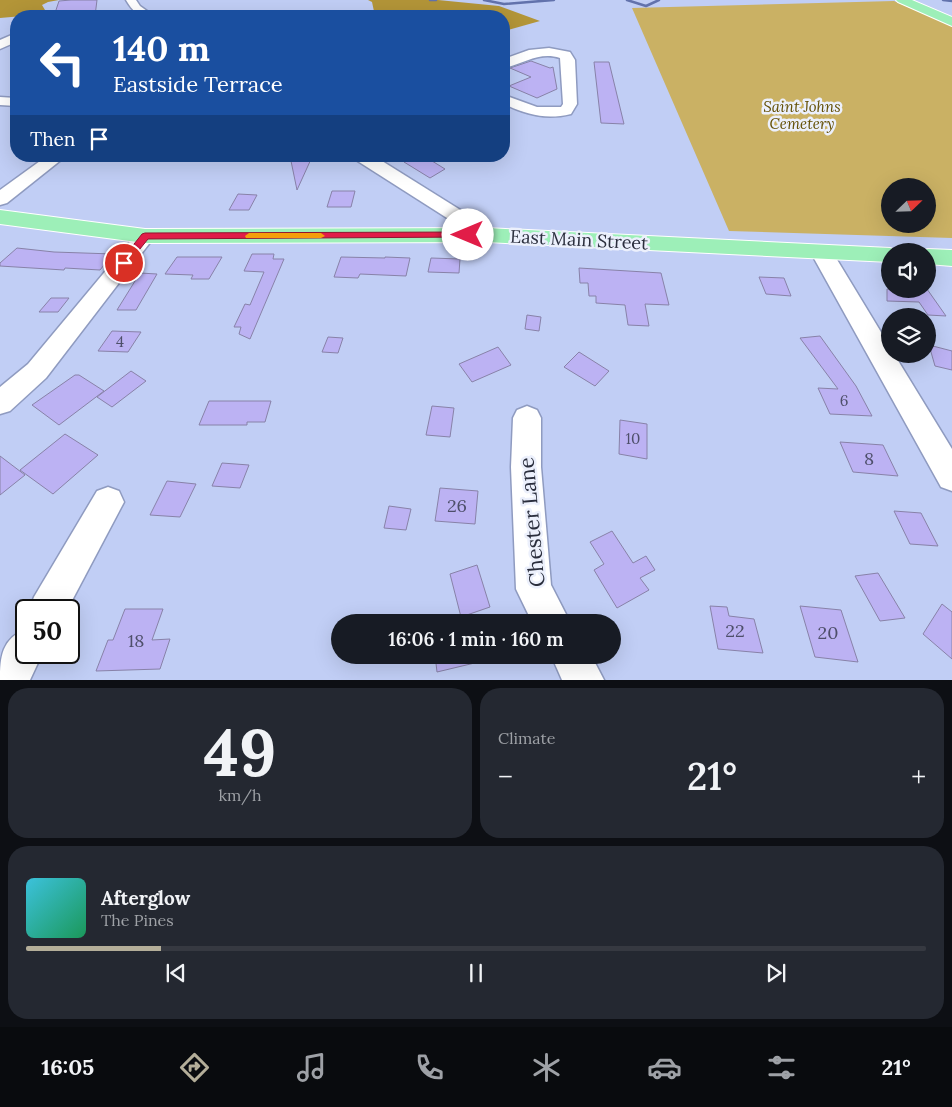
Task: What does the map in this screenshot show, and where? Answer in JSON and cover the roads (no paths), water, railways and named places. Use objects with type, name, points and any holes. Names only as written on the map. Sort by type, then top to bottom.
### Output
[{"type":"main road","points":[[902,0],[952,22]]},
{"type":"main road","name":"East Main Street","points":[[0,217],[145,236],[487,235],[881,255]]},
{"type":"main road","points":[[936,257],[952,258]]},
{"type":"street","points":[[131,0],[139,10]]},
{"type":"street","points":[[510,62],[537,51],[549,51],[565,55],[568,60],[570,104],[566,110],[552,114],[538,114],[510,102]]},
{"type":"street","points":[[0,199],[50,162]]},
{"type":"street","points":[[371,162],[487,235]]},
{"type":"street","points":[[0,403],[38,371],[145,236]]},
{"type":"street","points":[[822,253],[952,477]]},
{"type":"street","name":"Chester Lane","points":[[527,418],[526,467],[534,589],[548,614]]},
{"type":"street","points":[[53,599],[108,502]]},
{"type":"street","points":[[9,680],[18,664]]},
{"type":"street","points":[[575,664],[584,680]]},
{"type":"waterway","points":[[430,0],[436,0]]},
{"type":"waterway","points":[[484,0],[504,4],[554,0]]},
{"type":"waterway","points":[[627,0],[646,6],[659,0]]},
{"type":"waterway","points":[[943,0],[952,1]]},
{"type":"park label","name":"Saint Johns Cemetery","points":[[802,116]]}]
